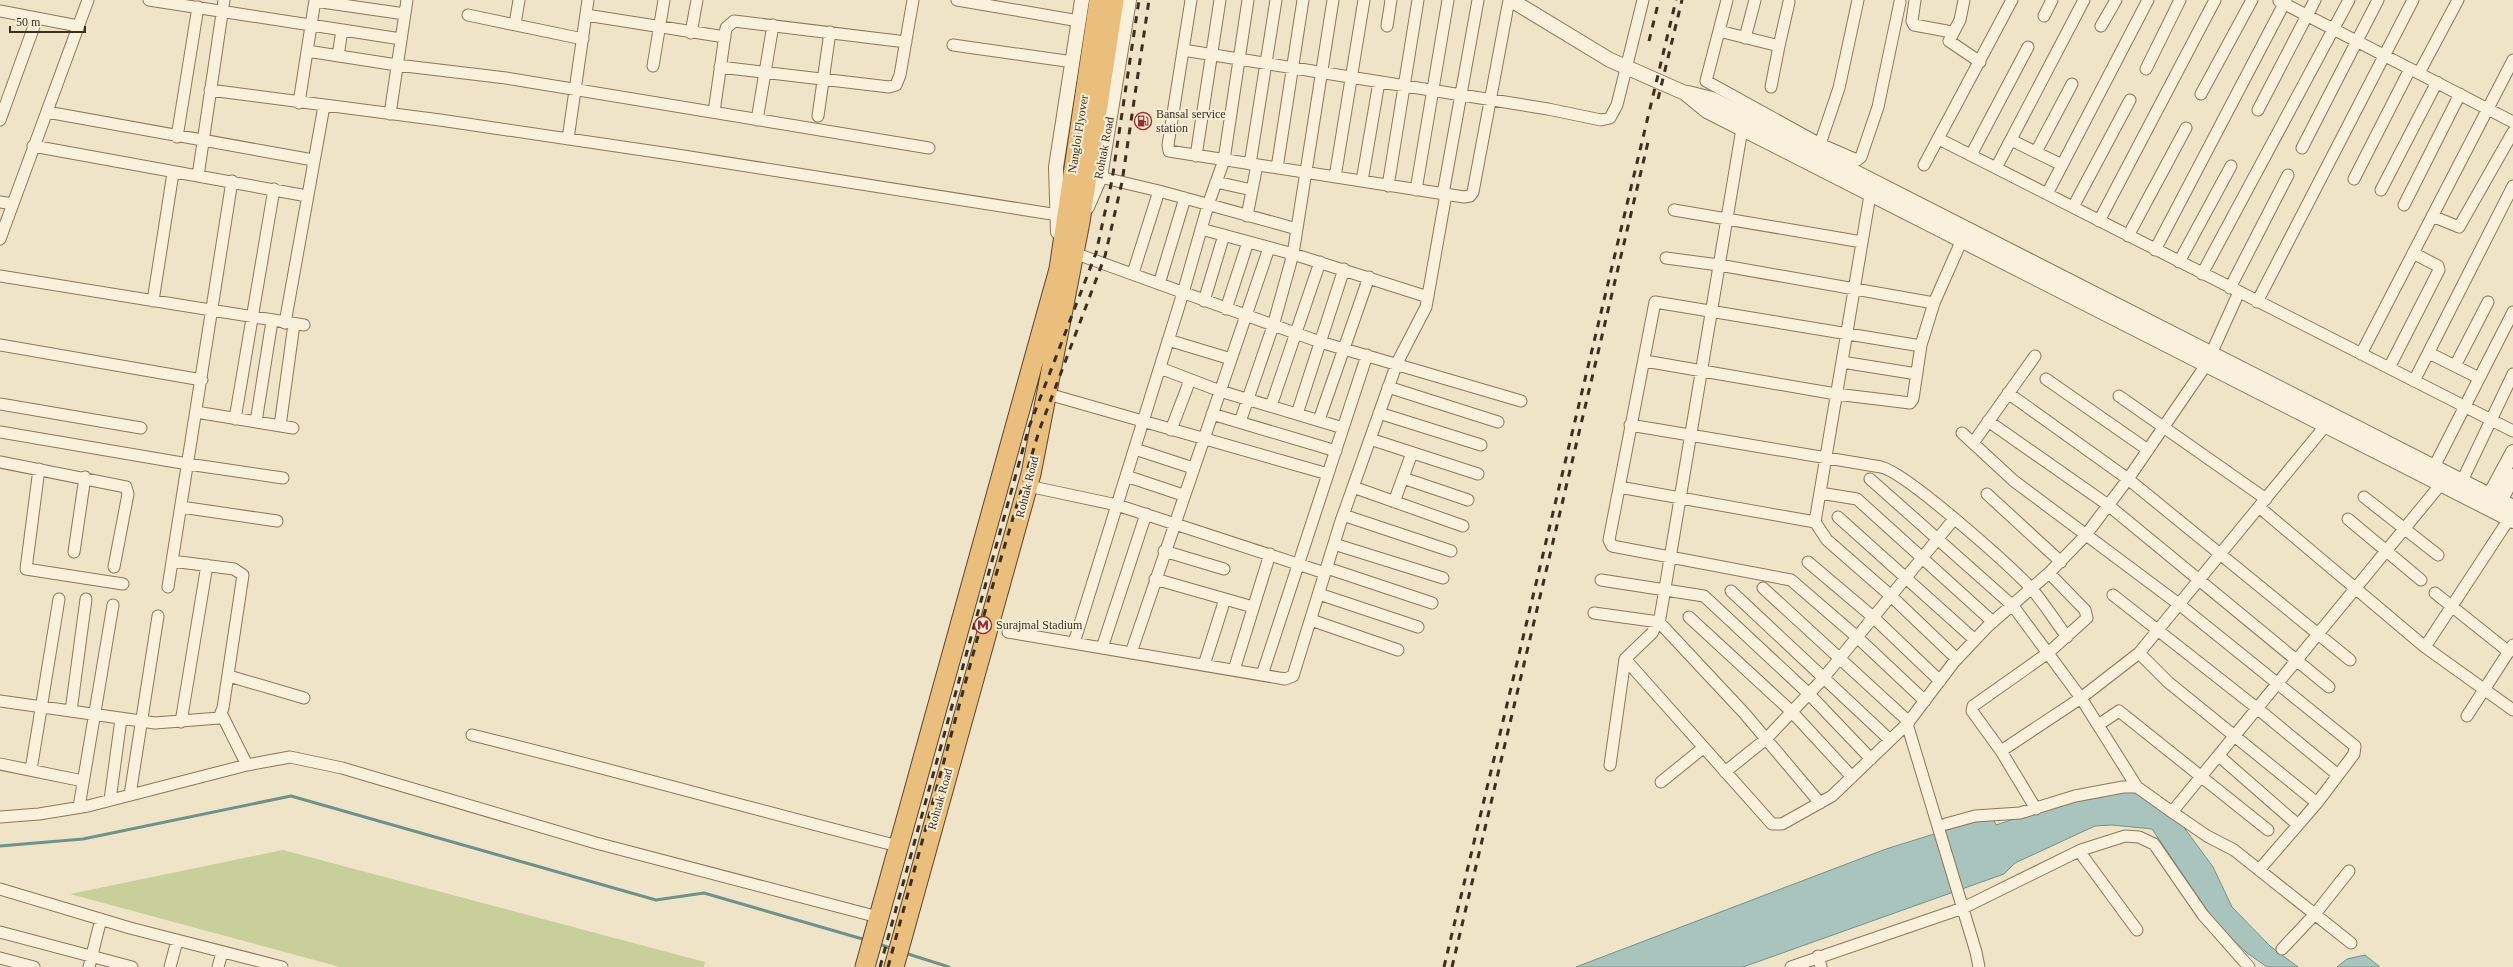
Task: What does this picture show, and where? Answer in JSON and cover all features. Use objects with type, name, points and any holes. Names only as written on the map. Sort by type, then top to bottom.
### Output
[{"type":"highway","name":"Nangloi Flyover","points":[[1059,268],[1086,175],[1099,0]]},
{"type":"highway","name":"Nangloi Flyover","points":[[1080,222],[1114,0]]},
{"type":"highway","name":"Rohtak Road","points":[[894,967],[1028,486],[1048,394],[1080,222]]},
{"type":"highway","points":[[865,967],[1059,268]]},
{"type":"street","points":[[0,238],[88,0]]},
{"type":"street","points":[[149,0],[198,7],[223,5],[311,25],[401,39]]},
{"type":"street","points":[[390,114],[407,0]]},
{"type":"street","points":[[515,24],[519,0]]},
{"type":"street","points":[[568,139],[588,0]]},
{"type":"street","points":[[653,66],[664,0]]},
{"type":"street","points":[[691,33],[697,0]]},
{"type":"street","points":[[720,67],[889,87],[896,85],[900,75],[913,0]]},
{"type":"street","points":[[962,0],[1079,21]]},
{"type":"street","points":[[1059,268],[1056,167],[1082,0]]},
{"type":"street","name":"Rohtak Road","points":[[1086,175],[1129,0]]},
{"type":"street","points":[[1191,0],[1168,148],[1173,152],[1388,186],[1464,197],[1470,196],[1473,192],[1510,0],[1627,68],[1685,93],[1712,99],[2208,358],[2326,425],[2441,484],[2492,503]]},
{"type":"street","points":[[1196,156],[1213,55],[1220,0]]},
{"type":"street","points":[[1074,643],[1144,421],[1208,205],[1224,160],[1248,0]]},
{"type":"street","points":[[1247,216],[1252,190],[1266,64],[1276,0]]},
{"type":"street","points":[[1277,168],[1303,0]]},
{"type":"street","points":[[1240,422],[1273,326],[1293,254],[1333,0]]},
{"type":"street","points":[[1335,177],[1364,0]]},
{"type":"street","points":[[1387,26],[1391,0]]},
{"type":"street","points":[[1388,186],[1418,0]]},
{"type":"street","points":[[1416,190],[1434,91],[1448,0]]},
{"type":"street","points":[[1008,632],[1286,679],[1293,676],[1343,515],[1388,387],[1397,363],[1426,307],[1478,0]]},
{"type":"street","points":[[1183,50],[1322,74],[1461,95],[1601,120],[1610,118],[1617,105],[1643,0]]},
{"type":"street","points":[[1727,0],[1706,81],[1820,144],[1855,160],[1861,157],[1878,107],[1900,2]]},
{"type":"street","points":[[1745,38],[1755,0]]},
{"type":"street","points":[[1820,144],[1839,88],[1858,0]]},
{"type":"street","points":[[1915,0],[1912,23],[1952,32]]},
{"type":"street","points":[[1964,0],[1960,20],[1952,32],[1949,41],[1980,62]]},
{"type":"street","points":[[1924,165],[2012,0]]},
{"type":"street","points":[[2044,16],[2052,0]]},
{"type":"street","points":[[1996,168],[2084,0]]},
{"type":"street","points":[[2102,26],[2116,0]]},
{"type":"street","points":[[2047,194],[2148,0]]},
{"type":"street","points":[[2146,69],[2180,0]]},
{"type":"street","points":[[2099,221],[2215,0]]},
{"type":"street","points":[[2201,94],[2252,0]]},
{"type":"street","points":[[2258,110],[2315,0]]},
{"type":"street","points":[[2202,274],[2349,0]]},
{"type":"street","points":[[2302,148],[2378,0]]},
{"type":"street","points":[[2257,302],[2413,0]]},
{"type":"street","points":[[2354,179],[2414,71],[2458,0]]},
{"type":"street","points":[[299,103],[315,1],[405,14]]},
{"type":"street","points":[[2155,250],[2283,1],[2307,15],[2513,122]]},
{"type":"street","points":[[1771,86],[1789,2]]},
{"type":"street","points":[[198,176],[223,5]]},
{"type":"street","points":[[177,137],[198,7]]},
{"type":"street","points":[[0,11],[78,26]]},
{"type":"street","points":[[468,15],[583,39]]},
{"type":"street","points":[[586,15],[659,28],[725,37]]},
{"type":"street","points":[[0,120],[37,18]]},
{"type":"street","points":[[714,112],[726,28],[734,21],[906,42]]},
{"type":"street","points":[[757,120],[773,25]]},
{"type":"street","points":[[338,56],[342,30]]},
{"type":"street","points":[[1719,31],[1779,46]]},
{"type":"street","points":[[818,116],[830,32]]},
{"type":"street","points":[[953,45],[1072,62]]},
{"type":"street","points":[[1971,155],[2028,47]]},
{"type":"street","points":[[307,51],[397,65],[506,78],[575,91],[714,112],[929,148]]},
{"type":"street","points":[[2361,354],[2513,60]]},
{"type":"street","points":[[1362,182],[1378,82]]},
{"type":"street","points":[[2381,190],[2437,82]]},
{"type":"street","points":[[2036,152],[2072,84]]},
{"type":"street","points":[[210,90],[568,139],[1058,215]]},
{"type":"street","points":[[1685,93],[1707,111],[1960,242],[2208,358],[2462,481],[2512,516],[2425,646]]},
{"type":"street","points":[[2404,205],[2460,94]]},
{"type":"street","points":[[2072,207],[2130,100]]},
{"type":"street","points":[[280,426],[295,324],[307,196],[324,106]]},
{"type":"street","points":[[47,112],[202,142],[313,160]]},
{"type":"street","points":[[2128,236],[2186,128]]},
{"type":"street","points":[[1610,765],[1625,659],[1652,633],[1659,622],[1742,129]]},
{"type":"street","points":[[2432,216],[2456,227],[2463,223],[2513,132]]},
{"type":"street","points":[[1939,139],[2513,431]]},
{"type":"street","points":[[2011,140],[2062,165]]},
{"type":"street","points":[[34,146],[173,173],[232,181],[307,196]]},
{"type":"street","points":[[2179,262],[2231,166]]},
{"type":"street","points":[[153,301],[173,173]]},
{"type":"street","points":[[1086,175],[1159,191],[1297,229]]},
{"type":"street","points":[[1625,659],[1772,824],[1782,824],[1832,796],[1908,723],[1957,659],[1975,640],[1993,622],[2049,573],[2087,534],[2128,479],[2208,358],[2235,290],[2288,175]]},
{"type":"street","points":[[168,587],[213,311],[232,181]]},
{"type":"street","points":[[1216,182],[1252,190]]},
{"type":"street","points":[[2414,381],[2513,186]]},
{"type":"street","points":[[235,418],[274,189]]},
{"type":"street","points":[[1133,273],[1159,191]]},
{"type":"street","points":[[1870,195],[1815,522],[1827,540],[1891,596],[1957,659]]},
{"type":"street","points":[[1159,284],[1185,198]]},
{"type":"street","points":[[0,202],[13,204]]},
{"type":"street","points":[[1674,210],[1862,242]]},
{"type":"street","points":[[1201,229],[1344,269],[1428,297]]},
{"type":"street","points":[[1204,301],[1224,235]]},
{"type":"street","points":[[1226,309],[1248,242]]},
{"type":"street","points":[[1645,361],[1836,394],[1910,403],[1913,399],[1921,346],[1934,303],[1960,242]]},
{"type":"street","points":[[1131,653],[1173,523],[1269,248]]},
{"type":"street","points":[[1074,253],[1133,273],[1246,317],[1320,342],[1397,363],[1521,401]]},
{"type":"street","points":[[2389,368],[2438,270],[2438,266],[2413,253]]},
{"type":"street","points":[[1666,258],[1718,265],[1934,303]]},
{"type":"street","points":[[1270,406],[1320,262]]},
{"type":"street","points":[[1297,414],[1344,269]]},
{"type":"street","points":[[0,276],[295,324]]},
{"type":"street","points":[[1319,420],[1369,277]]},
{"type":"street","points":[[1921,346],[1846,335],[1655,302],[1645,361],[1630,425],[1609,537],[1609,544],[1670,558],[1791,580],[1857,637],[1924,701]]},
{"type":"street","points":[[2455,366],[2488,302]]},
{"type":"street","points":[[2434,467],[2513,312]]},
{"type":"street","points":[[256,422],[272,321]]},
{"type":"street","points":[[1168,340],[1231,359]]},
{"type":"street","points":[[0,346],[202,380]]},
{"type":"street","points":[[2429,353],[2479,378]]},
{"type":"street","points":[[1262,675],[1367,355]]},
{"type":"street","points":[[1973,443],[2035,356]]},
{"type":"street","points":[[1842,362],[1917,374]]},
{"type":"street","points":[[1160,368],[1220,391],[1343,428]]},
{"type":"street","points":[[2462,481],[2490,419],[2513,374]]},
{"type":"street","points":[[2046,379],[2148,450]]},
{"type":"street","points":[[1171,430],[1190,380]]},
{"type":"street","points":[[1388,387],[1498,422]]},
{"type":"street","points":[[2008,393],[2128,479],[2350,660]]},
{"type":"street","points":[[1048,394],[1144,421],[1202,440],[1328,474]]},
{"type":"street","points":[[2119,396],[2262,503],[2355,590],[2425,646],[2513,710]]},
{"type":"street","points":[[0,404],[141,428]]},
{"type":"street","points":[[196,412],[293,428]]},
{"type":"street","points":[[1379,412],[1481,445]]},
{"type":"street","points":[[1212,414],[1336,451]]},
{"type":"street","points":[[1988,421],[2108,505],[2329,686]]},
{"type":"street","points":[[1630,425],[1826,457],[1881,467],[1896,472],[1954,519],[2032,589],[2067,638]]},
{"type":"street","points":[[2002,751],[2081,698],[2140,653],[2159,632],[2326,425]]},
{"type":"street","points":[[0,432],[188,464],[283,478]]},
{"type":"street","points":[[1962,433],[2014,481],[2087,534],[2180,605],[2355,746],[2354,754],[2338,775],[2298,825],[2259,870]]},
{"type":"street","points":[[1370,439],[1478,474]]},
{"type":"street","points":[[1135,449],[1193,468]]},
{"type":"street","points":[[2492,503],[2513,452]]},
{"type":"street","points":[[1394,502],[1412,453]]},
{"type":"street","points":[[0,462],[85,477],[121,485],[128,490],[114,567]]},
{"type":"street","points":[[40,469],[26,569],[123,584]]},
{"type":"street","points":[[1126,476],[1183,495]]},
{"type":"street","points":[[2492,503],[2513,476]]},
{"type":"street","points":[[74,552],[85,477]]},
{"type":"street","points":[[1403,478],[1468,500]]},
{"type":"street","points":[[1870,479],[1939,538],[2013,606],[2081,698],[2137,787],[2207,836],[2234,850],[2351,943]]},
{"type":"street","points":[[2172,812],[2236,736],[2441,484]]},
{"type":"street","points":[[1028,486],[1117,505],[1270,554],[1432,603]]},
{"type":"street","points":[[1353,487],[1463,526]]},
{"type":"street","points":[[1619,487],[1680,496],[1815,522]]},
{"type":"street","points":[[1820,493],[1857,499],[1993,622]]},
{"type":"street","points":[[1987,494],[2060,562]]},
{"type":"street","points":[[2364,497],[2438,555]]},
{"type":"street","points":[[181,506],[276,520]]},
{"type":"street","points":[[1102,648],[1146,514]]},
{"type":"street","points":[[1343,515],[1451,551]]},
{"type":"street","points":[[1838,517],[1907,576],[1975,640]]},
{"type":"street","points":[[1725,772],[1766,739],[1825,677],[1954,519]]},
{"type":"street","points":[[2348,519],[2421,580]]},
{"type":"street","points":[[1334,544],[1443,578]]},
{"type":"street","points":[[1164,551],[1224,569]]},
{"type":"street","points":[[1234,670],[1270,554]]},
{"type":"street","points":[[0,701],[154,724],[219,718],[222,713],[229,676],[243,575],[234,569],[172,561]]},
{"type":"street","points":[[1808,562],[1873,617],[1940,681]]},
{"type":"street","points":[[181,722],[207,565]]},
{"type":"street","points":[[2036,809],[2002,751],[1972,711],[1973,706],[2048,653],[2084,623],[2087,614],[2049,573]]},
{"type":"street","points":[[1155,579],[1253,607]]},
{"type":"street","points":[[1601,580],[1699,595],[1708,599],[1809,694],[1871,759]]},
{"type":"street","points":[[1763,588],[1840,657],[1908,723],[1942,823],[1962,906],[1979,967]]},
{"type":"street","points":[[1731,591],[1825,677],[1890,740]]},
{"type":"street","points":[[2435,593],[2452,607],[2511,648],[2467,716]]},
{"type":"street","points":[[1319,594],[1418,627]]},
{"type":"street","points":[[2113,595],[2258,708],[2338,775]]},
{"type":"street","points":[[32,770],[59,599]]},
{"type":"street","points":[[71,711],[86,599]]},
{"type":"street","points":[[1204,665],[1225,599]]},
{"type":"street","points":[[79,807],[113,605]]},
{"type":"street","points":[[1594,613],[1659,622],[1766,739],[1820,803]]},
{"type":"street","points":[[130,795],[158,616]]},
{"type":"street","points":[[1689,617],[1792,712],[1852,776]]},
{"type":"street","points":[[1311,620],[1398,650]]},
{"type":"street","points":[[2140,653],[2168,682],[2236,736],[2316,803]]},
{"type":"street","points":[[229,676],[304,698]]},
{"type":"street","points":[[2098,725],[2119,711],[2268,830]]},
{"type":"street","points":[[222,713],[248,765]]},
{"type":"street","points":[[110,800],[121,719]]},
{"type":"street","points":[[472,735],[598,766],[764,812],[898,846]]},
{"type":"street","points":[[1661,782],[1703,748]]},
{"type":"street","points":[[2219,756],[2298,825]]},
{"type":"street","points":[[0,817],[39,814],[79,807],[248,765],[290,757],[310,760],[596,843],[877,921]]},
{"type":"street","points":[[0,764],[83,781]]},
{"type":"street","points":[[1942,823],[1975,816],[2010,815],[2036,809],[2075,796],[2122,787],[2137,787]]},
{"type":"street","points":[[1791,967],[1819,962],[1962,906],[2079,851],[2111,839],[2124,836],[2148,839],[2154,844],[2204,915],[2250,967]]},
{"type":"street","points":[[2079,851],[2137,930]]},
{"type":"street","points":[[2282,949],[2315,914],[2349,871]]},
{"type":"street","points":[[0,889],[177,941],[282,967]]},
{"type":"street","points":[[89,967],[101,919]]},
{"type":"street","points":[[0,932],[132,967]]},
{"type":"street","points":[[170,967],[177,941]]},
{"type":"street","points":[[218,967],[222,953]]},
{"type":"street","points":[[0,958],[34,967]]},
{"type":"green space","points":[[283,850],[705,962],[704,967],[340,967],[70,894]]},
{"type":"water","points":[[2126,788],[2152,798],[2180,822],[2213,867],[2232,907],[2270,946],[2298,967],[2267,967],[2247,953],[2215,922],[2152,829],[2112,825],[2095,826],[2015,863],[2004,874],[1743,967],[1576,967],[1886,849],[1992,816],[1996,825],[2085,795]]},
{"type":"water","points":[[2365,955],[2380,967],[2337,967],[2347,959]]},
{"type":"waterway","points":[[0,846],[83,839],[291,796],[656,900],[704,893],[866,940]]},
{"type":"waterway","points":[[879,944],[893,949]]},
{"type":"waterway","points":[[905,953],[949,967]]},
{"type":"railway","points":[[880,967],[1029,427],[1096,253],[1112,180],[1139,0]]},
{"type":"railway","points":[[888,967],[981,625],[1039,431],[1105,256],[1122,182],[1149,0]]},
{"type":"railway","points":[[1649,41],[1659,0]]},
{"type":"railway","points":[[1444,967],[1676,0]]},
{"type":"railway","points":[[1658,99],[1682,0]]},
{"type":"railway","points":[[1452,967],[1649,138]]},
{"type":"place","name":"Bansal service station","points":[[1143,121]]},
{"type":"place","name":"Surajmal Stadium","points":[[983,625]]}]
